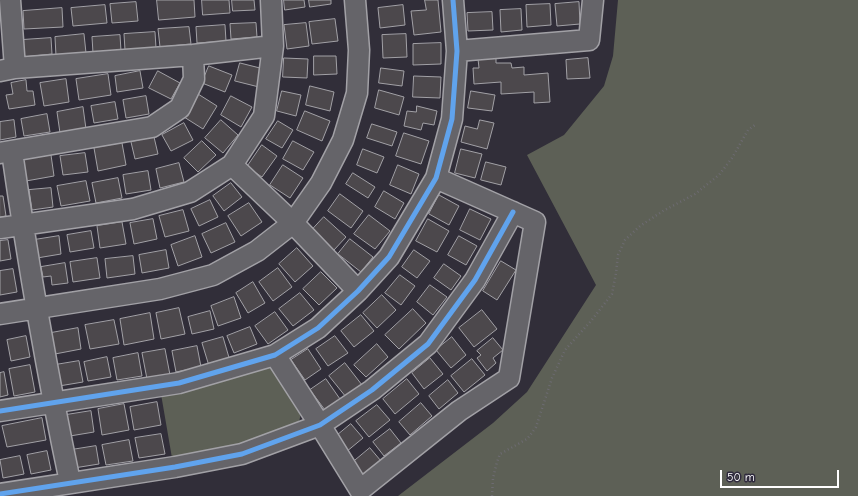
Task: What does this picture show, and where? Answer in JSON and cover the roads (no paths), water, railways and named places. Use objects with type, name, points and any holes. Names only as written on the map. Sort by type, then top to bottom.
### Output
[{"type":"street","points":[[10,0],[8,70],[193,55],[273,46]]},
{"type":"street","points":[[0,228],[133,209],[190,192],[232,165],[264,116],[273,46],[271,0]]},
{"type":"street","points":[[0,314],[160,289],[213,275],[257,251],[293,223],[321,183],[343,140],[357,93],[359,50],[355,0]]},
{"type":"street","points":[[0,411],[180,383],[274,355],[318,328],[358,291],[388,257],[436,178],[452,119],[457,51],[453,0]]},
{"type":"street","points":[[457,51],[589,40],[593,0]]},
{"type":"street","points":[[70,482],[53,402],[38,308],[22,225],[6,153],[152,127],[180,108],[194,79],[193,55]]},
{"type":"street","points":[[232,165],[293,223],[358,291]]},
{"type":"street","points":[[274,355],[360,490],[459,411],[509,378],[536,222],[436,178]]},
{"type":"street","points":[[0,494],[175,467],[242,454],[320,425],[372,390],[428,344],[475,280],[513,212]]}]
